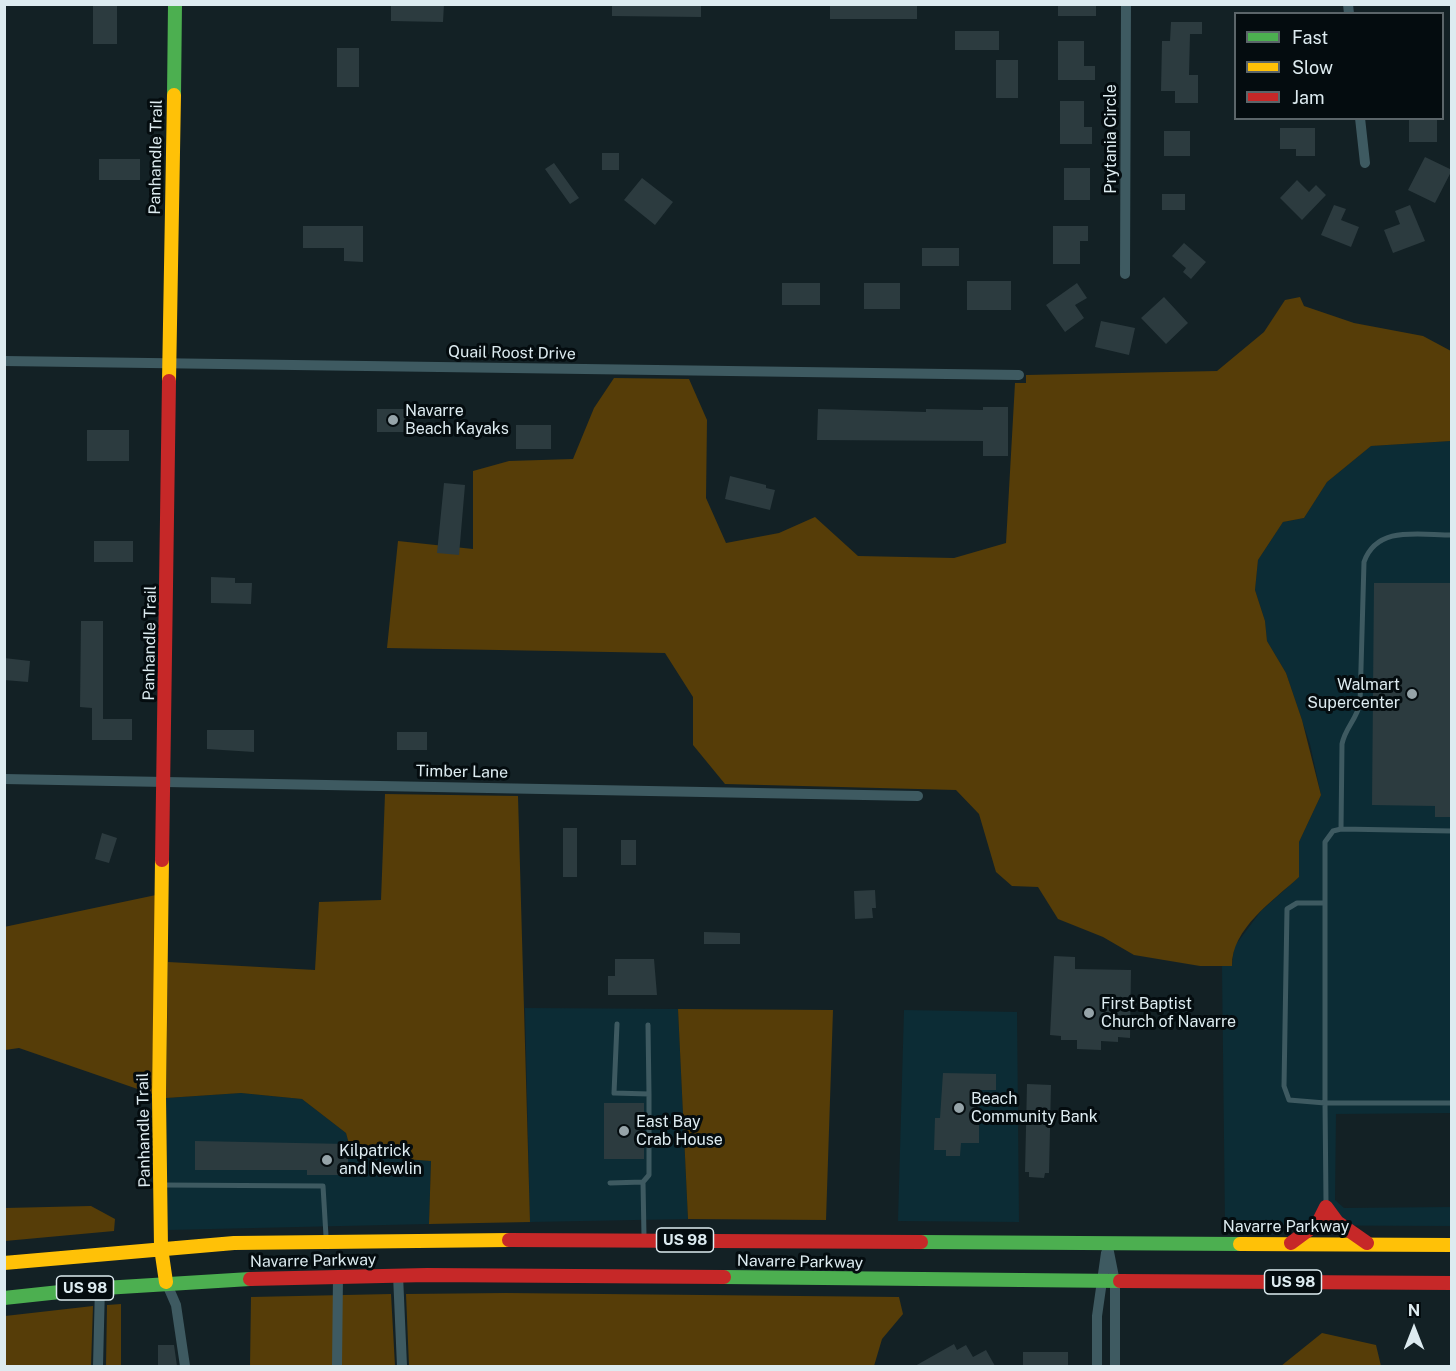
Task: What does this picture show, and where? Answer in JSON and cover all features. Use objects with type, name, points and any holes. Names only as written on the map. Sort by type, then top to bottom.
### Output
[{"type":"main road","name":"Panhandle Trail","points":[[166,1282],[161,1248],[159,1096],[175,4]]},
{"type":"main road","points":[[1291,1243],[1318,1223],[1326,1207],[1337,1222],[1367,1243]]},
{"type":"main road","name":"Navarre Parkway","points":[[4,1263],[161,1248],[326,1241],[644,1240],[1452,1245]]},
{"type":"main road","points":[[4,1268],[35,1260]]},
{"type":"main road","name":"Navarre Parkway","points":[[4,1298],[100,1286],[166,1282],[398,1275],[1452,1283]]},
{"type":"street","name":"Prytania Circle","points":[[1125,274],[1126,4]]},
{"type":"street","points":[[1360,120],[1365,163]]},
{"type":"street","name":"Quail Roost Drive","points":[[4,361],[1019,375]]},
{"type":"street","name":"Timber Lane","points":[[4,779],[918,796]]},
{"type":"street","points":[[1107,1242],[1115,1366]]},
{"type":"street","points":[[398,1275],[402,1366]]},
{"type":"street","points":[[337,1366],[338,1276]]},
{"type":"street","points":[[166,1282],[176,1305],[185,1366]]},
{"type":"street","points":[[1097,1366],[1097,1316],[1108,1282]]},
{"type":"street","points":[[98,1366],[100,1286]]},
{"type":"lane","points":[[1341,830],[1342,744],[1344,734],[1358,714],[1360,703],[1364,562],[1368,550],[1377,541],[1390,535],[1452,535]]},
{"type":"lane","points":[[1326,1207],[1325,842],[1333,831],[1341,830],[1452,831]]},
{"type":"lane","points":[[1325,903],[1291,905],[1286,916],[1284,1086],[1289,1100],[1452,1103]]},
{"type":"lane","points":[[616,1024],[614,1093],[649,1094]]},
{"type":"lane","points":[[644,1240],[643,1182],[649,1175],[648,1024]]},
{"type":"lane","points":[[610,1183],[643,1182]]},
{"type":"lane","points":[[161,1185],[323,1186],[326,1241]]},
{"type":"shaded area","points":[[1300,297],[1304,306],[1354,323],[1423,336],[1451,351],[1451,441],[1371,446],[1327,482],[1304,518],[1283,522],[1258,560],[1255,590],[1265,621],[1267,641],[1286,673],[1302,720],[1321,795],[1299,842],[1299,877],[1246,928],[1234,952],[1232,966],[1200,966],[1134,955],[1103,937],[1058,919],[1038,887],[1012,886],[996,872],[979,814],[956,790],[725,784],[693,745],[693,697],[665,653],[387,648],[398,541],[473,549],[473,471],[509,461],[573,459],[594,408],[614,378],[689,379],[707,420],[706,498],[726,543],[779,533],[815,517],[858,556],[954,558],[1006,543],[1015,383],[1026,383],[1026,375],[1217,371],[1264,332],[1285,300]]},
{"type":"shaded area","points":[[1451,441],[1451,1113],[1336,1114],[1335,1200],[1344,1208],[1451,1207],[1451,1226],[1225,1225],[1222,966],[1232,966],[1234,947],[1261,911],[1299,877],[1299,842],[1321,795],[1310,744],[1286,673],[1267,641],[1265,621],[1255,590],[1258,560],[1283,522],[1304,518],[1327,482],[1371,446]]},
{"type":"shaded area","points":[[385,794],[518,796],[530,1222],[429,1224],[431,1161],[352,1155],[346,1133],[302,1099],[241,1093],[166,1098],[168,962],[315,970],[319,902],[381,900]]},
{"type":"shaded area","points":[[156,895],[152,1094],[19,1048],[5,1050],[4,927]]},
{"type":"shaded area","points":[[525,1008],[678,1009],[688,1219],[530,1222]]},
{"type":"shaded area","points":[[678,1009],[833,1010],[826,1220],[688,1219]]},
{"type":"shaded area","points":[[904,1010],[1017,1012],[1019,1222],[898,1221]]},
{"type":"shaded area","points":[[241,1093],[302,1099],[346,1133],[352,1155],[431,1161],[429,1224],[168,1230],[166,1098]]},
{"type":"shaded area","points":[[91,1206],[115,1219],[114,1231],[5,1241],[5,1208]]},
{"type":"shaded area","points":[[391,1294],[395,1366],[250,1366],[251,1297]]},
{"type":"shaded area","points":[[406,1294],[899,1297],[903,1314],[882,1339],[874,1366],[409,1366]]},
{"type":"shaded area","points":[[121,1304],[121,1366],[106,1366],[107,1305]]},
{"type":"shaded area","points":[[93,1306],[91,1366],[5,1366],[5,1316]]},
{"type":"shaded area","points":[[1322,1333],[1376,1345],[1381,1366],[1281,1366]]},
{"type":"building","points":[[391,4],[444,4],[443,22],[391,21]]},
{"type":"building","points":[[612,4],[701,4],[701,17],[612,16]]},
{"type":"building","points":[[830,4],[917,4],[917,19],[830,19]]},
{"type":"building","points":[[1058,4],[1096,4],[1096,16],[1058,16]]},
{"type":"building","points":[[93,5],[117,5],[117,44],[93,44]]},
{"type":"building","points":[[1171,22],[1202,22],[1202,34],[1190,34],[1189,75],[1198,75],[1198,103],[1175,103],[1175,91],[1161,91],[1162,41],[1170,41]]},
{"type":"building","points":[[955,31],[999,31],[999,50],[955,50]]},
{"type":"building","points":[[1058,41],[1084,41],[1084,66],[1095,66],[1095,80],[1058,80]]},
{"type":"building","points":[[337,48],[359,48],[359,87],[337,87]]},
{"type":"building","points":[[996,60],[1018,60],[1018,98],[996,98]]},
{"type":"building","points":[[1060,101],[1084,101],[1084,127],[1092,127],[1092,144],[1060,144]]},
{"type":"building","points":[[1409,120],[1437,120],[1437,142],[1409,142]]},
{"type":"building","points":[[1280,128],[1315,128],[1315,156],[1296,156],[1296,149],[1280,149]]},
{"type":"building","points":[[1164,131],[1190,131],[1190,156],[1164,156]]},
{"type":"building","points":[[602,153],[619,153],[619,170],[602,170]]},
{"type":"building","points":[[1425,157],[1452,170],[1435,203],[1408,190]]},
{"type":"building","points":[[99,159],[140,159],[140,180],[99,180]]},
{"type":"building","points":[[554,163],[579,198],[570,204],[545,169]]},
{"type":"building","points":[[1064,168],[1090,168],[1090,200],[1064,200]]},
{"type":"building","points":[[642,178],[673,202],[655,225],[624,200]]},
{"type":"building","points":[[1297,180],[1309,192],[1316,185],[1326,195],[1302,220],[1280,198]]},
{"type":"building","points":[[1162,194],[1185,194],[1185,210],[1162,210]]},
{"type":"building","points":[[1334,205],[1346,209],[1341,220],[1359,227],[1351,247],[1321,235]]},
{"type":"building","points":[[1410,205],[1425,241],[1393,253],[1384,230],[1400,224],[1395,211]]},
{"type":"building","points":[[303,226],[363,226],[363,262],[344,261],[344,248],[303,248]]},
{"type":"building","points":[[1053,226],[1088,226],[1088,241],[1080,241],[1080,264],[1053,264]]},
{"type":"building","points":[[1184,243],[1206,262],[1191,279],[1183,272],[1186,268],[1172,256]]},
{"type":"building","points":[[922,248],[959,248],[959,266],[922,266]]},
{"type":"building","points":[[967,281],[1011,281],[1011,310],[967,310]]},
{"type":"building","points":[[782,283],[820,283],[820,305],[782,305]]},
{"type":"building","points":[[864,283],[900,283],[900,309],[864,309]]},
{"type":"building","points":[[1077,283],[1087,298],[1075,305],[1084,318],[1065,332],[1046,305]]},
{"type":"building","points":[[1164,297],[1188,323],[1166,344],[1141,318]]},
{"type":"building","points":[[1101,321],[1135,328],[1129,355],[1095,347]]},
{"type":"building","points":[[983,407],[1008,407],[1008,456],[983,456],[983,441],[817,440],[818,409],[926,412],[926,409],[983,410]]},
{"type":"building","name":"Navarre Beach Kayaks","points":[[377,409],[410,409],[410,432],[377,432]]},
{"type":"building","points":[[516,425],[551,425],[551,449],[516,449]]},
{"type":"building","points":[[87,430],[129,430],[129,461],[87,461]]},
{"type":"building","points":[[730,476],[766,485],[766,488],[775,490],[770,510],[725,499]]},
{"type":"building","points":[[444,483],[465,485],[459,555],[437,553]]},
{"type":"building","points":[[94,541],[133,541],[133,562],[94,562]]},
{"type":"building","points":[[211,577],[235,578],[235,583],[252,583],[251,604],[211,603]]},
{"type":"building","name":"Walmart Supercenter","points":[[1374,583],[1452,583],[1452,817],[1435,817],[1435,806],[1372,805]]},
{"type":"building","points":[[81,621],[103,621],[103,719],[132,719],[132,740],[92,740],[92,708],[80,707]]},
{"type":"building","points":[[4,658],[30,661],[28,682],[4,680]]},
{"type":"building","points":[[207,730],[254,730],[254,752],[207,749]]},
{"type":"building","points":[[397,732],[427,732],[427,750],[397,750]]},
{"type":"building","points":[[563,828],[577,828],[577,877],[563,877]]},
{"type":"building","points":[[102,833],[117,838],[109,863],[95,859]]},
{"type":"building","points":[[621,840],[636,840],[636,865],[621,865]]},
{"type":"building","points":[[875,890],[876,908],[872,908],[873,918],[855,919],[854,891]]},
{"type":"building","points":[[704,932],[740,933],[740,944],[704,944]]},
{"type":"building","points":[[1054,956],[1075,957],[1075,969],[1131,970],[1130,1038],[1118,1037],[1118,1042],[1101,1041],[1101,1050],[1077,1049],[1077,1040],[1061,1040],[1061,1036],[1050,1035]]},
{"type":"building","points":[[615,959],[654,959],[657,995],[608,995],[608,976],[615,976]]},
{"type":"building","name":"Beach Community Bank","points":[[943,1073],[996,1074],[996,1090],[979,1090],[979,1143],[961,1143],[960,1156],[946,1156],[946,1150],[934,1150],[935,1118],[940,1118]]},
{"type":"building","points":[[1027,1084],[1051,1085],[1049,1173],[1045,1173],[1044,1178],[1029,1177],[1029,1172],[1025,1172]]},
{"type":"building","name":"East Bay Crab House","points":[[604,1103],[644,1103],[644,1159],[604,1159]]},
{"type":"building","points":[[195,1141],[348,1144],[348,1175],[307,1175],[307,1170],[195,1170]]},
{"type":"building","points":[[954,1344],[957,1350],[966,1345],[973,1357],[986,1350],[995,1366],[915,1366]]},
{"type":"building","points":[[158,1345],[174,1345],[177,1366],[158,1366]]},
{"type":"building","points":[[1023,1352],[1068,1352],[1068,1366],[1023,1366]]},
{"type":"traffic: fast","points":[[174,95],[175,4]]},
{"type":"traffic: fast","points":[[921,1242],[1240,1244]]},
{"type":"traffic: fast","points":[[724,1277],[1120,1281]]},
{"type":"traffic: fast","points":[[4,1298],[88,1289],[250,1279]]},
{"type":"traffic: slow","points":[[169,381],[174,95]]},
{"type":"traffic: slow","points":[[162,860],[159,1096],[161,1248],[166,1282]]},
{"type":"traffic: slow","points":[[4,1263],[234,1243],[509,1240]]},
{"type":"traffic: slow","points":[[1240,1244],[1452,1245]]},
{"type":"traffic: jam","points":[[162,860],[169,381]]},
{"type":"traffic: jam","points":[[1326,1207],[1337,1222],[1367,1243]]},
{"type":"traffic: jam","points":[[1291,1243],[1318,1223],[1326,1207]]},
{"type":"traffic: jam","points":[[509,1240],[921,1242]]},
{"type":"traffic: jam","points":[[250,1279],[427,1275],[724,1277]]},
{"type":"traffic: jam","points":[[1120,1281],[1452,1283]]},
{"type":"place","name":"Navarre Beach Kayaks","points":[[393,420]]},
{"type":"place","name":"Walmart Supercenter","points":[[1412,694]]},
{"type":"place","name":"First Baptist Church of Navarre","points":[[1089,1013]]},
{"type":"place","name":"Beach Community Bank","points":[[959,1108]]},
{"type":"place","name":"East Bay Crab House","points":[[624,1131]]},
{"type":"place","name":"Kilpatrick and Newlin","points":[[327,1160]]}]
